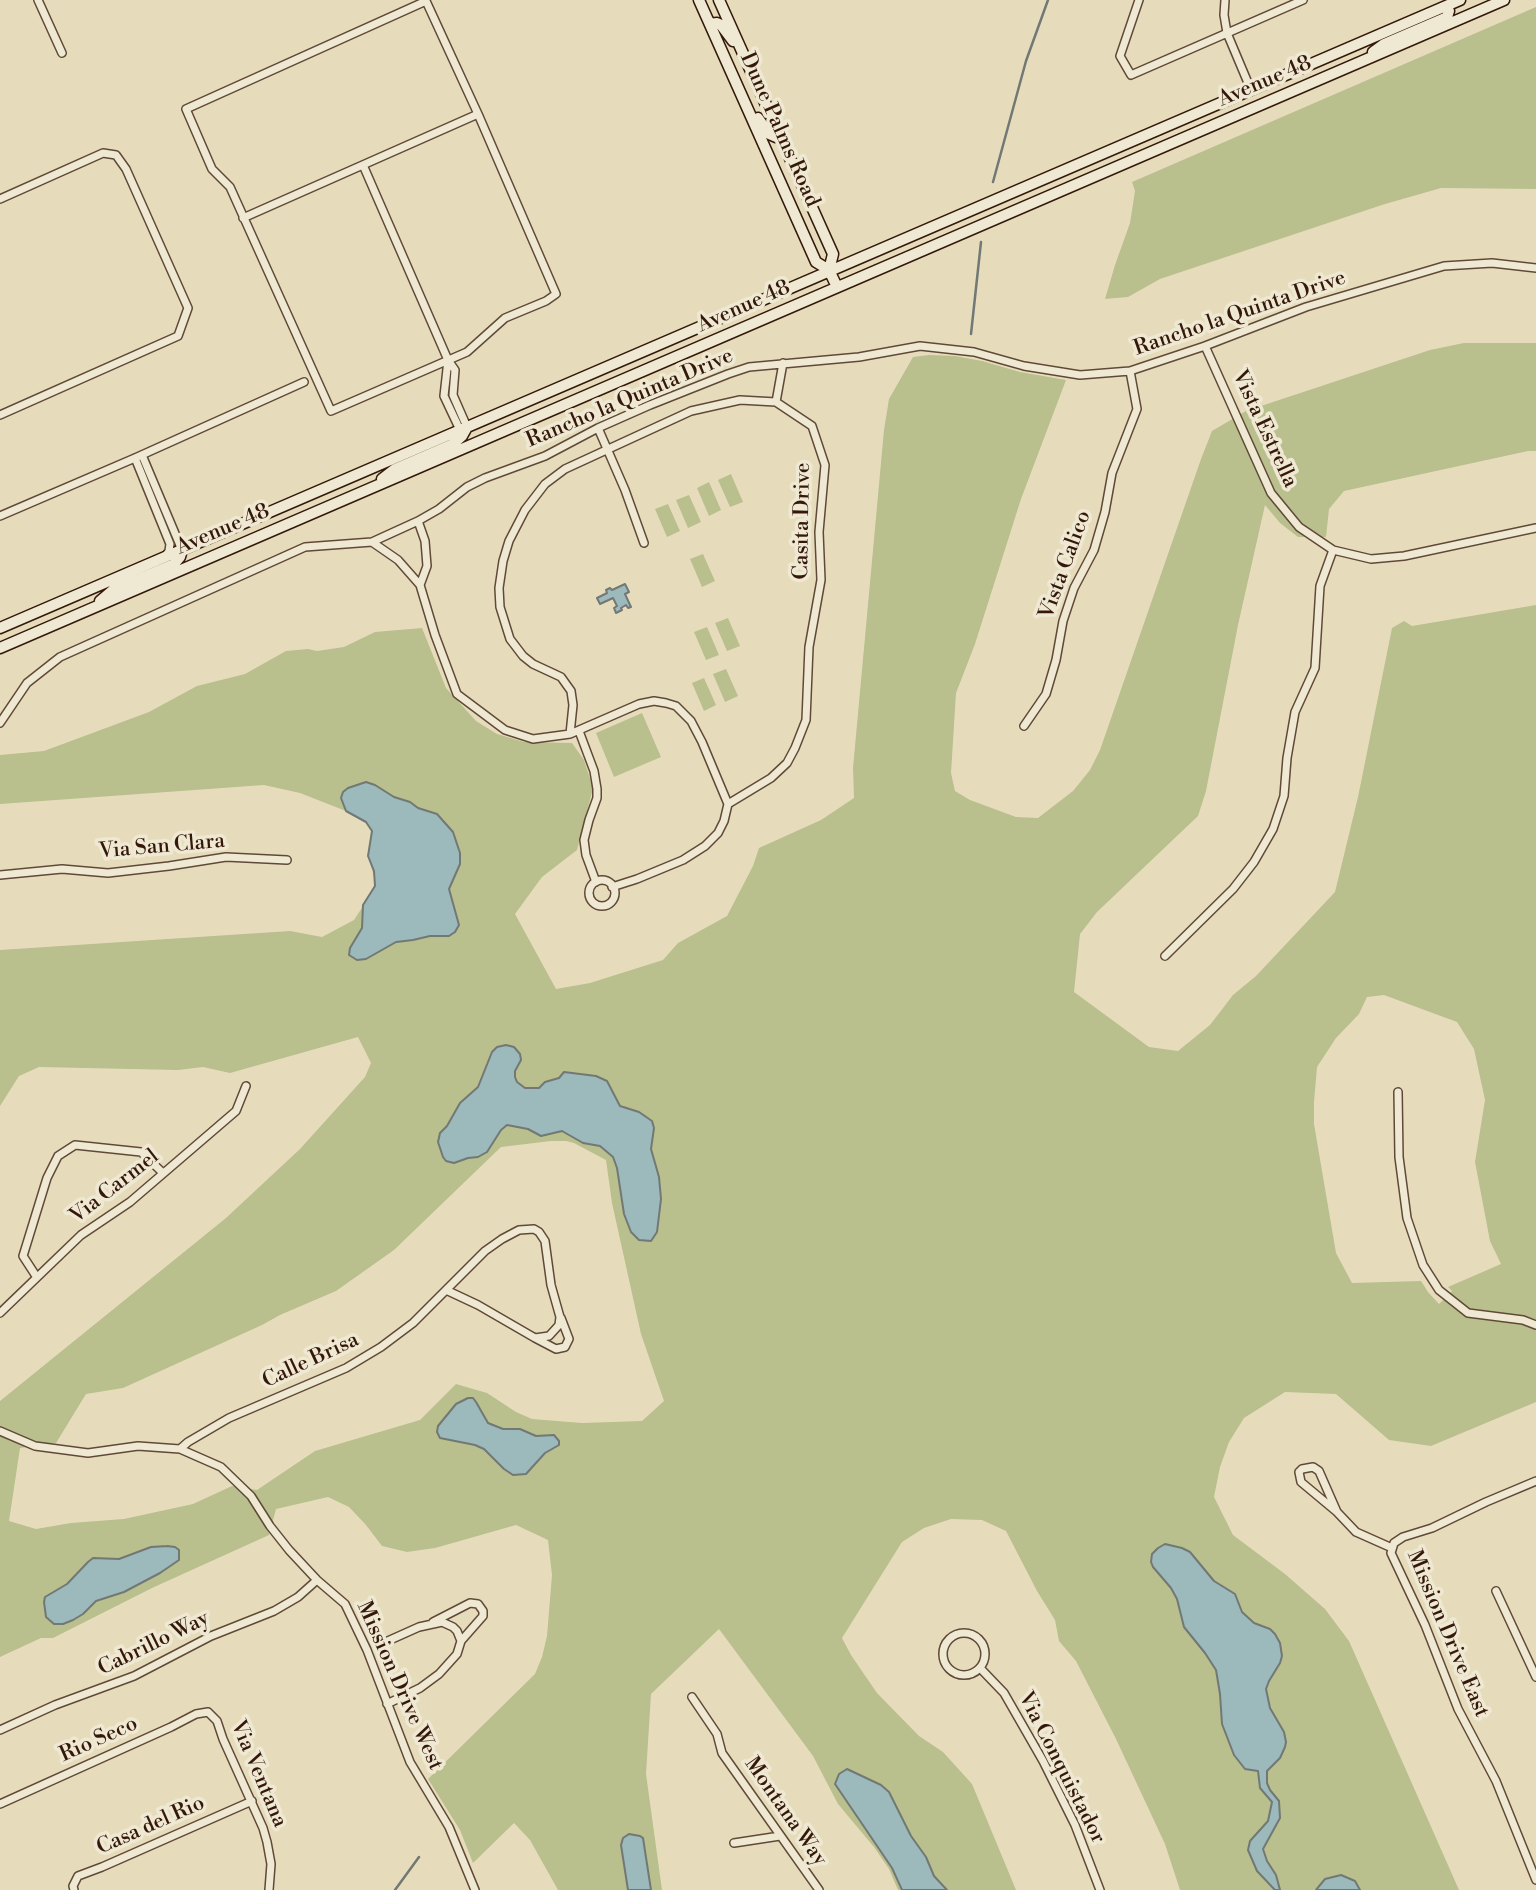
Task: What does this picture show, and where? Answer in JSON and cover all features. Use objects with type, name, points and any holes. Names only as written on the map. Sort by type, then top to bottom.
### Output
[{"type":"main road","name":"Dune Palms Road","points":[[699,0],[816,261],[829,270],[837,287]]},
{"type":"main road","name":"Dune Palms Road","points":[[719,0],[833,254],[829,270]]},
{"type":"main road","name":"Avenue 48","points":[[0,628],[1251,90],[1445,3],[1460,0]]},
{"type":"main road","name":"Avenue 48","points":[[0,648],[1504,0]]},
{"type":"main road","points":[[1362,61],[1384,44],[1447,16],[1449,11],[1445,3]]},
{"type":"main road","points":[[710,24],[721,25],[745,59]]},
{"type":"main road","points":[[1251,90],[1258,106]]},
{"type":"main road","points":[[744,98],[769,134],[779,136]]},
{"type":"main road","points":[[370,488],[395,469],[453,444],[464,430],[483,434],[505,430]]},
{"type":"main road","points":[[92,608],[113,590],[174,564],[182,550]]},
{"type":"street","points":[[38,0],[61,53]]},
{"type":"street","points":[[1139,0],[1119,57],[1131,75],[1303,0]]},
{"type":"street","points":[[1225,0],[1227,33],[1251,90]]},
{"type":"street","points":[[426,1],[478,114],[556,294],[505,318],[467,352],[331,411],[230,187],[212,169],[186,109],[426,1]]},
{"type":"street","points":[[243,218],[478,114]]},
{"type":"street","points":[[0,198],[103,153],[116,155],[126,169],[188,308],[178,336],[0,415]]},
{"type":"street","points":[[363,165],[448,360],[444,396],[464,430]]},
{"type":"street","name":"Rancho la Quinta Drive","points":[[0,723],[26,683],[60,657],[305,547],[372,542],[418,521],[439,509],[467,487],[485,478],[545,456],[598,428],[749,367],[859,358],[920,346],[974,352],[1024,366],[1080,375],[1130,371],[1205,346],[1306,307],[1444,266],[1492,263],[1536,268]]},
{"type":"street","name":"Vista Estrella","points":[[1205,346],[1271,494],[1299,527],[1333,550],[1371,559],[1404,556],[1536,528]]},
{"type":"street","points":[[570,733],[573,705],[571,691],[561,677],[533,664],[523,656],[510,639],[500,607],[499,588],[503,561],[509,541],[532,499],[545,484],[565,469],[691,411],[740,400],[776,402],[783,363]]},
{"type":"street","name":"Vista Calico","points":[[1024,726],[1046,694],[1063,621],[1074,588],[1094,550],[1112,474],[1137,409],[1130,371]]},
{"type":"street","points":[[0,516],[304,382]]},
{"type":"street","name":"Casita Drive","points":[[728,804],[771,778],[787,763],[806,720],[809,647],[821,580],[819,532],[825,465],[812,426],[776,402]]},
{"type":"street","points":[[598,428],[644,543]]},
{"type":"street","points":[[139,456],[182,550]]},
{"type":"street","points":[[139,456],[170,544],[164,558]]},
{"type":"street","points":[[418,521],[425,541],[427,566],[420,585]]},
{"type":"street","points":[[372,542],[398,560],[420,585],[457,694],[505,730],[533,739],[570,733],[639,704],[659,701],[671,704],[691,721],[728,804],[724,821],[718,833],[705,846],[683,860],[612,887]]},
{"type":"street","points":[[1166,956],[1233,889],[1254,862],[1273,829],[1284,796],[1295,712],[1315,667],[1320,586],[1333,550]]},
{"type":"street","points":[[579,731],[594,771],[597,789],[597,798],[584,840],[586,855],[596,882]]},
{"type":"street","name":"Via San Clara","points":[[0,875],[62,869],[108,873],[226,857],[287,860]]},
{"type":"street","points":[[605,881],[612,887],[613,899],[606,905],[594,904],[589,895],[596,882],[605,881]]},
{"type":"street","name":"Via Carmel","points":[[0,1314],[81,1235],[131,1202],[236,1111],[246,1086]]},
{"type":"street","points":[[1398,1092],[1399,1157],[1407,1218],[1423,1265],[1439,1290],[1468,1313],[1523,1320],[1536,1325]]},
{"type":"street","points":[[36,1276],[23,1256],[47,1178],[58,1156],[75,1145],[141,1152],[163,1173]]},
{"type":"street","name":"Calle Brisa","points":[[180,1449],[243,1411],[346,1368],[381,1348],[413,1322],[466,1267],[502,1239],[519,1230],[534,1229],[545,1241],[551,1285],[560,1317]]},
{"type":"street","points":[[446,1290],[556,1349],[565,1347],[569,1339],[560,1317]]},
{"type":"street","points":[[535,1338],[549,1336],[559,1325],[560,1317]]},
{"type":"street","name":"Mission Drive West","points":[[0,1431],[35,1446],[88,1453],[138,1446],[180,1449],[221,1467],[251,1496],[289,1550],[317,1580],[345,1604],[367,1650],[410,1762],[449,1827],[475,1890]]},
{"type":"street","points":[[1337,1512],[1319,1471],[1313,1467],[1299,1472],[1301,1482],[1356,1532],[1392,1548]]},
{"type":"street","name":"Mission Drive East","points":[[1536,1481],[1432,1528],[1403,1537],[1392,1548],[1392,1557],[1425,1625],[1458,1709],[1496,1781],[1536,1880]]},
{"type":"street","name":"Cabrillo Way","points":[[0,1730],[47,1708],[134,1676],[211,1636],[274,1611],[298,1597],[317,1580]]},
{"type":"street","points":[[1496,1591],[1536,1677]]},
{"type":"street","points":[[387,1704],[420,1688],[439,1674],[457,1654],[461,1641],[483,1616],[483,1611],[478,1604],[470,1603],[429,1624]]},
{"type":"street","points":[[372,1624],[381,1644],[419,1627],[442,1622],[457,1631],[461,1641]]},
{"type":"street","points":[[962,1633],[972,1634],[979,1639],[985,1654],[980,1668],[965,1676],[949,1670],[943,1656],[948,1640],[962,1633]]},
{"type":"street","name":"Via Conquistador","points":[[980,1668],[1003,1693],[1043,1761],[1075,1825],[1100,1890]]},
{"type":"street","name":"Montana Way","points":[[692,1697],[717,1734],[722,1754],[818,1890]]},
{"type":"street","name":"Rio Seco","points":[[0,1804],[196,1714],[212,1714]]},
{"type":"street","name":"Via Ventana","points":[[212,1714],[252,1801],[267,1842],[271,1864],[269,1890]]},
{"type":"street","name":"Casa del Rio","points":[[74,1890],[78,1876],[252,1801]]},
{"type":"street","points":[[734,1843],[780,1836]]},
{"type":"green space","points":[[1536,7],[1536,189],[1441,188],[1160,279],[1128,297],[1105,299],[1130,223],[1135,191],[1132,182]]},
{"type":"green space","points":[[1464,343],[1536,343],[1536,451],[1344,491],[1329,509],[1326,537],[1298,537],[1280,523],[1265,505],[1238,625],[1206,791],[1198,816],[1097,912],[1080,934],[1074,992],[1149,1047],[1178,1051],[1210,1025],[1233,995],[1256,976],[1335,892],[1358,797],[1392,628],[1404,621],[1412,626],[1536,605],[1536,1402],[1431,1446],[1389,1440],[1336,1394],[1285,1392],[1244,1418],[1229,1442],[1220,1467],[1214,1497],[1233,1535],[1285,1574],[1325,1609],[1349,1641],[1459,1890],[1180,1890],[1165,1844],[1076,1661],[1059,1641],[1055,1620],[1006,1531],[982,1520],[951,1519],[924,1528],[902,1542],[842,1638],[877,1693],[919,1736],[943,1752],[972,1784],[1016,1890],[898,1890],[889,1869],[874,1847],[838,1804],[813,1756],[719,1629],[651,1694],[646,1774],[662,1890],[558,1890],[530,1840],[514,1823],[473,1863],[460,1830],[428,1779],[535,1674],[542,1657],[547,1636],[552,1575],[548,1540],[516,1525],[435,1548],[407,1552],[382,1546],[349,1507],[328,1497],[276,1509],[269,1535],[152,1588],[53,1638],[41,1638],[0,1657],[0,1401],[226,1218],[300,1149],[365,1077],[371,1063],[358,1037],[230,1073],[203,1067],[178,1070],[39,1067],[19,1076],[0,1106],[0,950],[290,931],[322,937],[354,920],[373,891],[375,880],[368,856],[372,832],[369,825],[346,811],[300,793],[264,785],[0,804],[0,755],[44,751],[149,712],[197,686],[245,674],[286,651],[317,651],[344,647],[375,632],[422,628],[446,688],[476,721],[497,734],[524,742],[572,743],[584,760],[593,788],[577,850],[542,877],[515,914],[556,989],[590,983],[663,960],[678,943],[727,916],[753,866],[759,848],[821,820],[854,798],[853,768],[884,430],[889,399],[913,357],[955,356],[1066,380],[1021,499],[975,644],[956,693],[951,773],[955,791],[970,800],[1016,817],[1038,818],[1073,791],[1090,770],[1100,750],[1212,431],[1246,411],[1430,350]],"holes":[[[1384,995],[1457,1022],[1474,1049],[1485,1100],[1475,1162],[1490,1241],[1501,1264],[1448,1287],[1452,1291],[1439,1304],[1421,1281],[1352,1283],[1336,1253],[1314,1124],[1317,1067],[1336,1038],[1359,1014],[1367,997]],[[551,1141],[574,1143],[606,1160],[612,1203],[641,1334],[664,1401],[642,1421],[582,1423],[532,1419],[487,1393],[456,1384],[420,1420],[315,1451],[257,1490],[232,1486],[193,1504],[124,1519],[36,1529],[9,1521],[20,1448],[56,1443],[86,1394],[123,1388],[336,1291],[394,1250],[501,1147]]]},
{"type":"green space","points":[[731,474],[743,502],[730,507],[718,480]]},
{"type":"green space","points":[[709,482],[721,510],[709,516],[697,488]]},
{"type":"green space","points":[[689,495],[701,522],[688,528],[676,500]]},
{"type":"green space","points":[[668,504],[680,531],[667,537],[655,509]]},
{"type":"green space","points":[[703,554],[715,581],[702,587],[690,559]]},
{"type":"green space","points":[[728,618],[740,646],[727,651],[715,623]]},
{"type":"green space","points":[[707,627],[719,655],[706,660],[694,632]]},
{"type":"green space","points":[[726,669],[738,696],[725,702],[713,674]]},
{"type":"green space","points":[[704,678],[716,705],[704,711],[692,683]]},
{"type":"green space","points":[[642,713],[661,757],[614,777],[596,733]]},
{"type":"water","points":[[625,584],[629,592],[625,594],[631,607],[626,605],[616,613],[614,608],[617,606],[613,598],[600,604],[597,598],[607,593],[606,590]]},
{"type":"water","points":[[366,782],[418,808],[437,814],[453,832],[460,853],[460,864],[449,889],[459,925],[449,936],[430,936],[396,942],[366,959],[357,960],[349,955],[350,948],[362,928],[363,905],[375,886],[374,871],[368,856],[372,831],[366,822],[346,811],[341,798],[348,788]]},
{"type":"water","points":[[497,1047],[514,1047],[520,1054],[521,1060],[515,1077],[525,1088],[539,1088],[545,1082],[559,1078],[564,1072],[596,1076],[607,1081],[620,1106],[639,1112],[652,1121],[654,1128],[651,1149],[659,1177],[661,1199],[657,1232],[651,1241],[639,1240],[631,1232],[624,1214],[617,1168],[613,1157],[600,1146],[583,1143],[562,1131],[541,1136],[528,1129],[507,1125],[487,1152],[478,1157],[454,1163],[443,1157],[438,1142],[440,1133],[460,1103],[478,1087],[492,1052]]},
{"type":"water","points":[[473,1398],[488,1423],[503,1429],[520,1429],[536,1436],[554,1435],[559,1445],[545,1453],[526,1474],[513,1475],[484,1449],[440,1438],[438,1426],[456,1404]]},
{"type":"water","points":[[1165,1544],[1190,1552],[1214,1581],[1235,1594],[1242,1612],[1254,1623],[1270,1629],[1280,1643],[1280,1663],[1266,1689],[1270,1708],[1284,1732],[1286,1742],[1280,1758],[1267,1771],[1267,1783],[1279,1801],[1280,1818],[1263,1849],[1280,1890],[1275,1890],[1257,1871],[1248,1850],[1250,1841],[1268,1821],[1272,1802],[1260,1788],[1258,1771],[1245,1769],[1234,1755],[1222,1724],[1216,1670],[1184,1627],[1177,1599],[1153,1567],[1152,1554]]},
{"type":"water","points":[[167,1546],[179,1550],[179,1560],[160,1573],[124,1592],[96,1601],[83,1614],[63,1624],[54,1624],[46,1617],[45,1597],[67,1584],[93,1558],[119,1559],[151,1547]]},
{"type":"water","points":[[847,1769],[881,1785],[889,1792],[934,1876],[947,1890],[902,1890],[892,1868],[835,1784],[839,1774]]},
{"type":"water","points":[[629,1834],[643,1838],[651,1890],[628,1890],[621,1845],[623,1838]]},
{"type":"water","points":[[1341,1875],[1355,1881],[1360,1890],[1316,1890],[1325,1879]]},
{"type":"waterway","points":[[993,182],[1026,61],[1048,0]]},
{"type":"waterway","points":[[971,334],[981,242]]},
{"type":"waterway","points":[[395,1890],[419,1857]]}]
